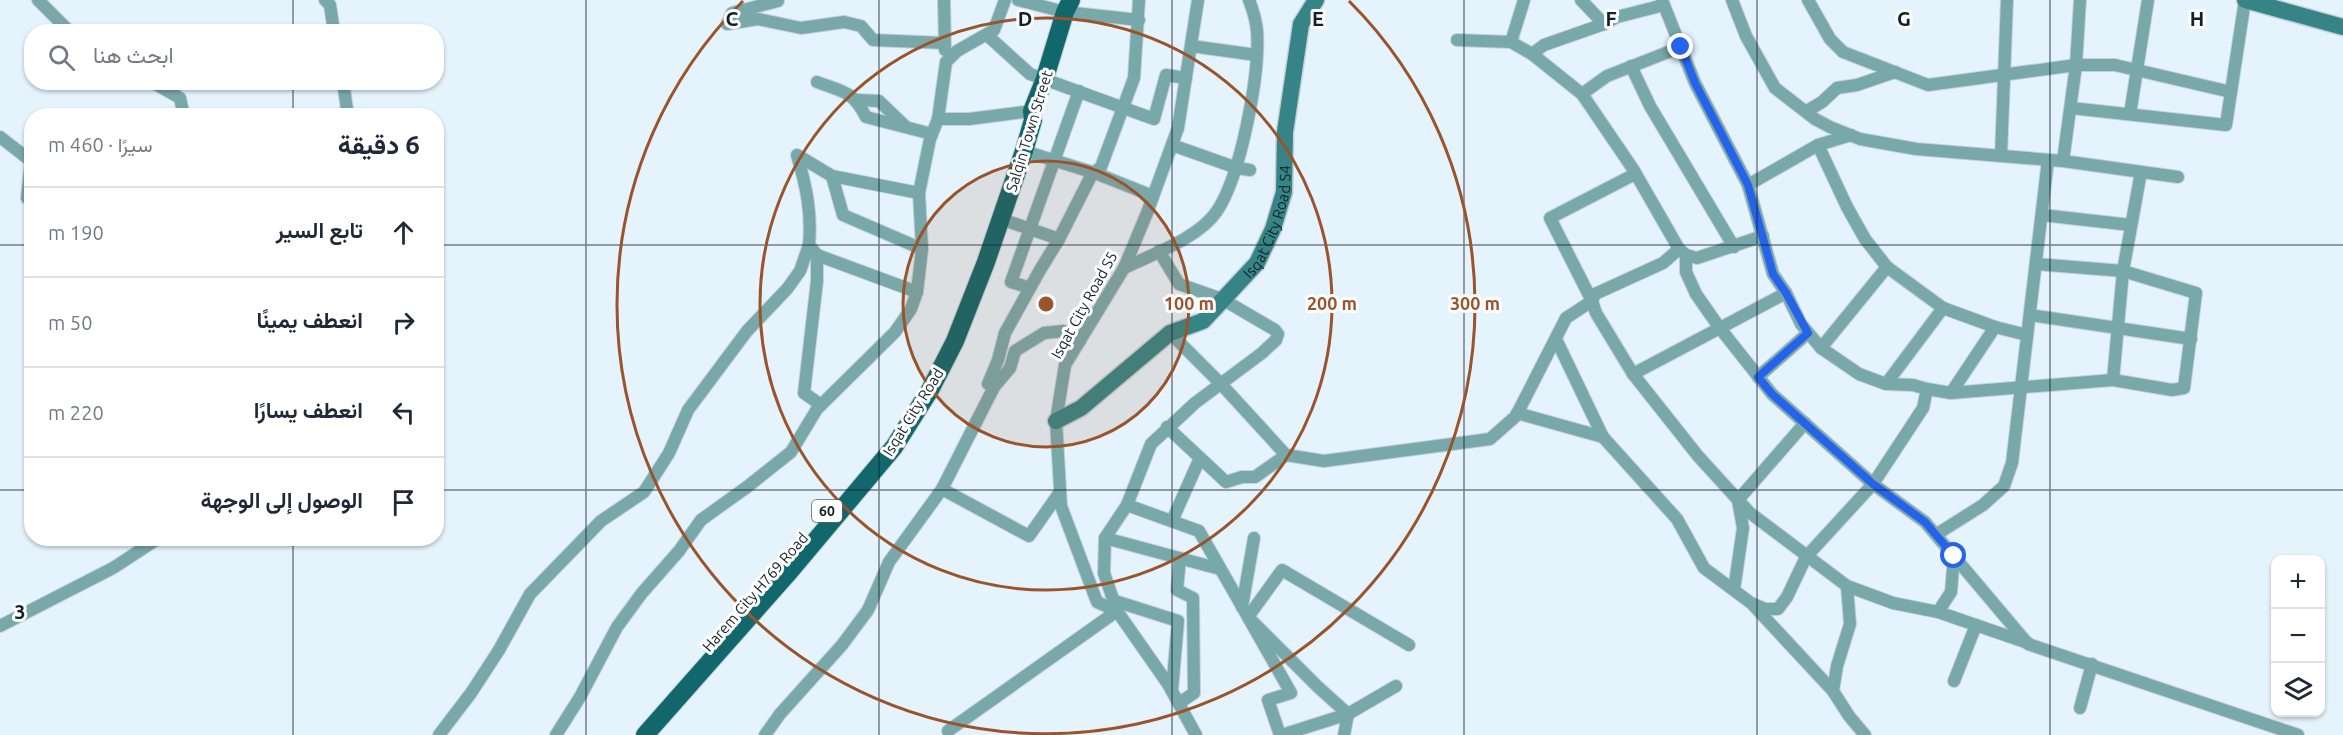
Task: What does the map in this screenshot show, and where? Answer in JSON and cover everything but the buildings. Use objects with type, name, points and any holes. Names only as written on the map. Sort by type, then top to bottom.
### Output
[{"type":"main road","name":"Salqin Town Street","points":[[986,262],[1024,151],[1033,120],[1032,111],[1068,6]]},
{"type":"main road","name":"Harem City H769 Road","points":[[631,735],[842,494],[907,410],[948,342],[986,262]]},
{"type":"main road","name":"Isqat City Road","points":[[645,735],[790,571],[894,447],[930,390],[955,341],[986,262]]},
{"type":"street","points":[[38,0],[62,24]]},
{"type":"street","points":[[325,0],[330,5],[333,24]]},
{"type":"street","points":[[556,735],[580,697],[617,627],[642,593],[679,551],[701,520],[747,488],[790,452],[821,405],[895,332],[911,309],[917,292],[922,249],[919,193],[938,119],[946,62],[944,0]]},
{"type":"street","points":[[946,62],[957,51],[988,36],[994,30],[1005,0]]},
{"type":"street","points":[[1018,0],[1068,6],[1139,20]]},
{"type":"street","points":[[994,387],[988,384],[998,360],[1005,333],[1059,239],[1092,174],[1101,167],[1124,108],[1134,78],[1139,0]]},
{"type":"street","name":"Isqat City Road S5","points":[[1196,735],[1172,691],[1116,606],[1097,602],[1061,506],[1056,421],[1065,365],[1124,268],[1178,128],[1198,0]]},
{"type":"street","points":[[1124,268],[1188,238],[1217,212],[1243,169],[1257,33],[1249,0]]},
{"type":"street","points":[[1511,42],[1524,0]]},
{"type":"street","points":[[1581,0],[1604,24]]},
{"type":"street","points":[[1732,0],[1746,36],[1775,88],[1815,119],[1851,135],[1916,149],[2063,161],[2178,177]]},
{"type":"street","points":[[1808,0],[1830,39],[1843,52],[1928,85],[2076,65],[2115,65],[2231,92]]},
{"type":"street","points":[[2001,156],[2006,74],[2007,0]]},
{"type":"street","points":[[2063,161],[2076,65],[2080,0]]},
{"type":"street","points":[[2130,114],[2148,0]]},
{"type":"street","points":[[2071,108],[2226,125],[2245,0],[2343,27]]},
{"type":"street","points":[[778,1],[732,13],[727,24],[758,19],[801,28],[844,22],[861,26],[873,40],[944,43]]},
{"type":"street","name":"Isqat City Road S4","points":[[1056,421],[1081,408],[1170,333],[1203,321],[1257,263],[1273,229],[1284,192],[1285,132],[1301,24],[1312,1]]},
{"type":"street","points":[[1532,54],[1544,45],[1663,2],[1695,83],[1748,185],[1773,274],[1808,333],[1821,348],[1859,374],[1886,384],[1913,385],[1927,390],[1951,393],[2113,380],[2172,390],[2184,388],[2196,293],[2123,271],[2036,264]]},
{"type":"street","points":[[988,36],[1030,74],[1044,81],[1079,91],[1154,119],[1166,75],[1186,78]]},
{"type":"street","points":[[1457,40],[1511,42],[1532,54],[1582,94],[1683,252],[1686,272],[1696,294],[1758,377],[1772,394],[1873,484],[1925,522],[2028,644]]},
{"type":"street","points":[[1191,46],[1256,56]]},
{"type":"street","points":[[1582,94],[1607,76],[1681,47]]},
{"type":"street","points":[[1631,66],[1650,106],[1734,247]]},
{"type":"street","points":[[1807,111],[1822,102],[1837,88],[1857,85],[1895,72]]},
{"type":"street","points":[[817,82],[845,92],[857,100],[866,117],[933,134]]},
{"type":"street","points":[[166,90],[180,98],[182,108]]},
{"type":"street","points":[[343,90],[347,108]]},
{"type":"street","points":[[1030,288],[1011,282],[1032,230],[1079,91]]},
{"type":"street","points":[[857,100],[879,101],[906,127]]},
{"type":"street","points":[[938,119],[1032,111]]},
{"type":"street","points":[[1748,185],[1818,144],[1851,135]]},
{"type":"street","points":[[0,136],[24,155]]},
{"type":"street","points":[[1818,144],[1847,207],[1865,239],[1887,267],[1943,308],[1995,327],[2027,335]]},
{"type":"street","points":[[1172,145],[1243,169]]},
{"type":"street","points":[[1024,151],[1095,173],[1153,196]]},
{"type":"street","points":[[821,405],[804,393],[817,281],[807,190],[797,154],[832,176],[919,193]]},
{"type":"street","points":[[1937,534],[1983,506],[2004,486],[2012,463],[2048,160]]},
{"type":"street","points":[[2113,380],[2123,271],[2141,172]]},
{"type":"street","points":[[1635,174],[1550,218],[1596,313],[1633,374],[1698,456],[1750,513],[1847,586],[1893,603],[1938,612],[2298,735]]},
{"type":"street","points":[[832,176],[843,215],[922,249]]},
{"type":"street","points":[[2042,215],[2131,225]]},
{"type":"street","points":[[1000,219],[1059,239]]},
{"type":"street","points":[[1683,252],[1697,258],[1763,236]]},
{"type":"street","points":[[813,250],[917,292]]},
{"type":"street","points":[[439,735],[499,650],[530,594],[601,521],[644,492],[669,453],[688,410],[747,331],[787,288],[813,250]]},
{"type":"street","points":[[1116,606],[1104,573],[1105,538],[1127,505],[1151,444],[1167,427],[1262,353],[1276,340],[1278,334],[1275,330],[1222,299],[1179,284],[1159,251]]},
{"type":"street","points":[[1170,333],[1221,384],[1286,455],[1324,461],[1490,439],[1517,413],[1566,318],[1592,301],[1595,294],[1683,252]]},
{"type":"street","points":[[1821,348],[1887,267]]},
{"type":"street","points":[[1633,374],[1786,293]]},
{"type":"street","points":[[1886,384],[1943,308]]},
{"type":"street","points":[[2030,315],[2191,339]]},
{"type":"street","points":[[1951,393],[1995,327]]},
{"type":"street","points":[[765,735],[780,714],[842,645],[868,610],[889,562],[942,489],[994,387],[1010,368],[1015,351],[1044,333],[1063,331],[1080,341]]},
{"type":"street","points":[[1758,377],[1808,333]]},
{"type":"street","points":[[1556,339],[1603,437],[1677,519],[1704,568],[1751,603],[1833,691],[1865,735]]},
{"type":"street","points":[[1751,603],[1765,609],[1778,609],[1787,597],[1806,557],[1873,484],[1923,408],[1927,390]]},
{"type":"street","points":[[1517,413],[1603,437]]},
{"type":"street","points":[[1738,500],[1805,423]]},
{"type":"street","points":[[1167,427],[1226,483],[1242,477],[1255,477],[1286,455]]},
{"type":"street","points":[[1172,521],[1200,458]]},
{"type":"street","points":[[942,489],[1029,536],[1060,492]]},
{"type":"street","points":[[1734,590],[1743,528],[1738,500]]},
{"type":"street","points":[[1127,505],[1199,531],[1291,693],[1268,700],[1281,735],[1348,714],[1396,686]]},
{"type":"street","points":[[1105,538],[1221,569]]},
{"type":"street","points":[[1245,612],[1254,538]]},
{"type":"street","points":[[0,626],[112,567],[146,546]]},
{"type":"street","points":[[1938,612],[1951,592],[1954,556]]},
{"type":"street","points":[[1179,703],[1194,693],[1193,598],[1177,590],[1180,558]]},
{"type":"street","points":[[1245,612],[1282,570],[1409,645]]},
{"type":"street","points":[[1833,691],[1837,666],[1850,624],[1847,586]]},
{"type":"street","points":[[1116,606],[1178,621],[1172,691]]},
{"type":"street","points":[[948,731],[1116,606]]},
{"type":"street","points":[[1245,612],[1318,687],[1348,714]]},
{"type":"street","points":[[1954,681],[1976,625]]},
{"type":"street","points":[[2079,708],[2092,664]]},
{"type":"street","points":[[1344,735],[1348,714]]},
{"type":"route","points":[[1681,47],[1695,83],[1748,185],[1773,274],[1808,333],[1758,377],[1772,394],[1873,484],[1925,522],[1954,556]]}]
